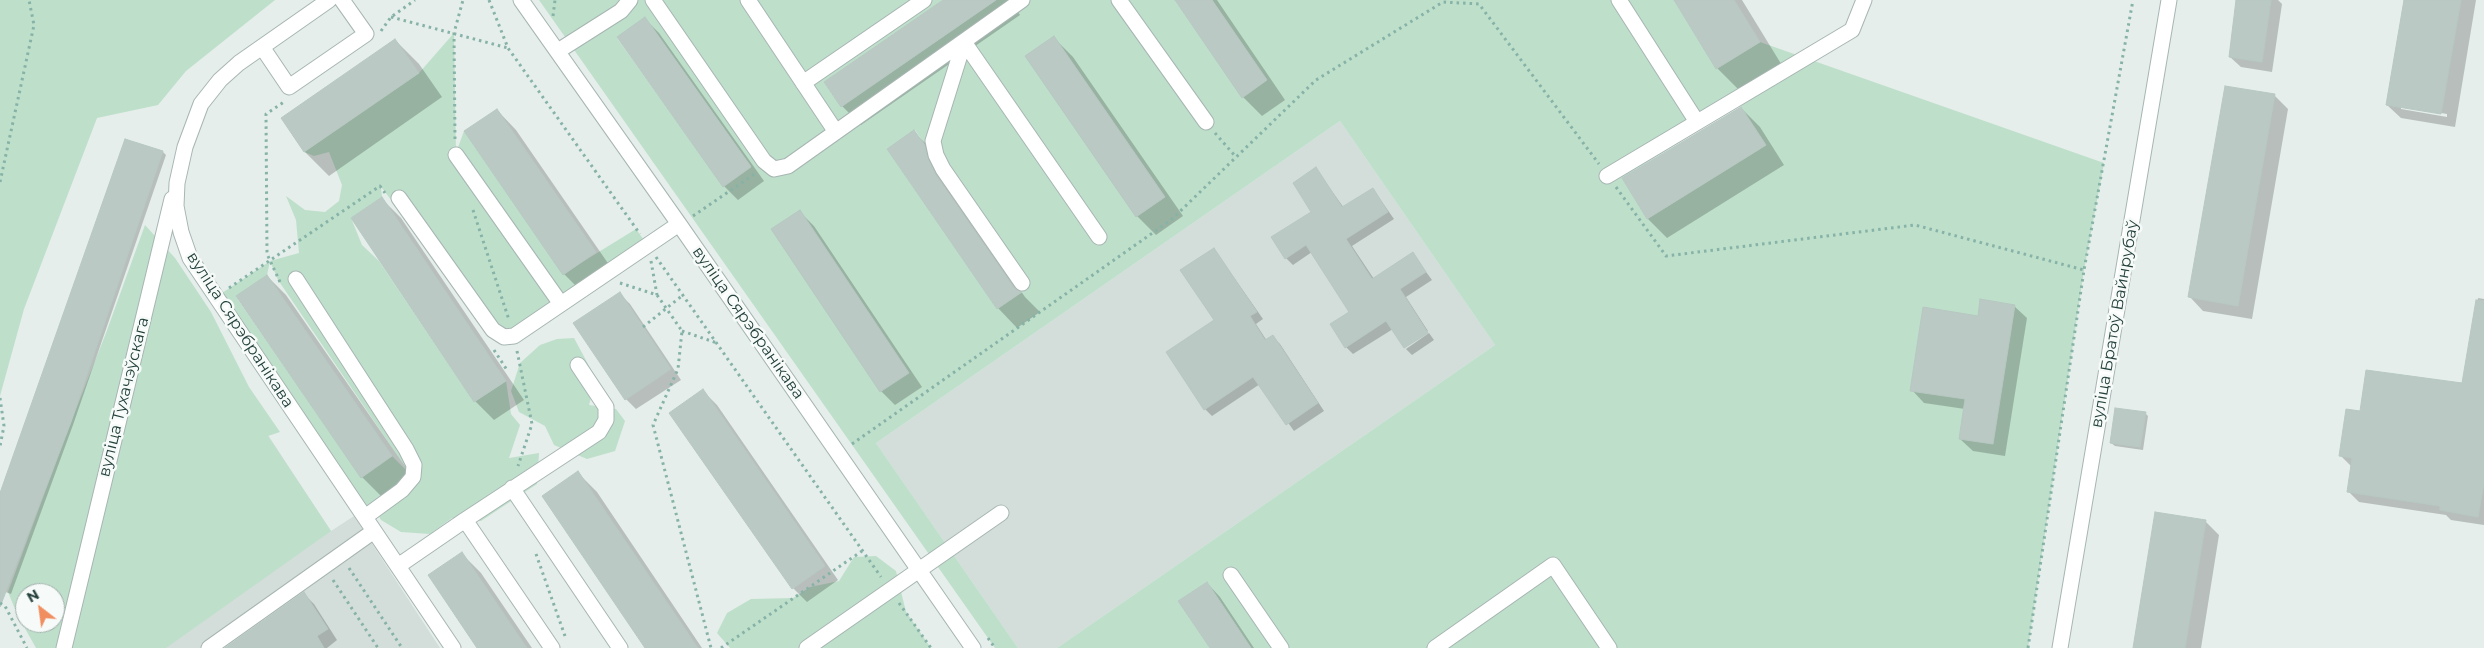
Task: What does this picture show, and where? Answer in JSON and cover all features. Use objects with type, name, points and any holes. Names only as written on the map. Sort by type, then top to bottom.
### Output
[{"type":"street","name":"вуліца Сярэбранікава","points":[[329,0],[262,47],[220,80],[201,104],[185,147],[176,190],[176,206],[181,232],[190,258],[453,648]]},
{"type":"street","points":[[262,47],[289,87],[366,34],[342,0]]},
{"type":"street","name":"вуліца Сярэбранікава","points":[[521,0],[973,648]]},
{"type":"street","points":[[558,52],[621,11],[630,0]]},
{"type":"street","points":[[653,0],[764,162],[774,169],[788,166],[1022,0]]},
{"type":"street","points":[[748,0],[836,132]]},
{"type":"street","points":[[803,83],[924,0]]},
{"type":"street","points":[[1119,0],[1206,122]]},
{"type":"street","points":[[1619,0],[1697,122]]},
{"type":"street","points":[[1607,176],[1852,30],[1864,0]]},
{"type":"street","name":"вуліца Братоў Вайнрубаў","points":[[2060,648],[2169,0]]},
{"type":"street","points":[[964,42],[1099,237]]},
{"type":"street","points":[[964,42],[934,141],[936,155],[1022,283]]},
{"type":"street","name":"вуліца Тухачэўскага","points":[[64,648],[185,147]]},
{"type":"street","points":[[456,155],[561,304]]},
{"type":"street","points":[[393,196],[492,330],[504,337],[514,336],[679,224]]},
{"type":"street","points":[[290,283],[401,441],[414,464],[413,477],[402,490],[365,517]]},
{"type":"street","points":[[398,566],[598,432],[606,420],[606,408],[578,365]]},
{"type":"street","points":[[512,488],[620,648]]},
{"type":"street","points":[[807,648],[1001,513]]},
{"type":"street","points":[[465,520],[552,648]]},
{"type":"street","points":[[209,648],[374,531]]},
{"type":"street","points":[[1435,648],[1553,565],[1609,648]]},
{"type":"street","points":[[1231,575],[1281,648]]},
{"type":"path","points":[[0,182],[34,25],[29,0]]},
{"type":"path","points":[[375,38],[391,17],[416,0]]},
{"type":"path","points":[[456,155],[454,33],[463,0]]},
{"type":"path","points":[[488,0],[508,48],[931,648]]},
{"type":"path","points":[[552,19],[555,0]]},
{"type":"path","points":[[2028,648],[2084,270],[2133,0]]},
{"type":"path","points":[[852,444],[1171,220],[1316,80],[1442,1],[1479,4],[1666,256],[1915,225],[2084,270]]},
{"type":"path","points":[[391,17],[508,48]]},
{"type":"path","points":[[285,101],[266,114],[268,254],[270,261],[290,283]]},
{"type":"path","points":[[1206,122],[1236,157]]},
{"type":"path","points":[[679,224],[759,171],[764,162]]},
{"type":"path","points":[[216,297],[380,186],[393,196]]},
{"type":"path","points":[[471,203],[514,336],[532,424],[512,488]]},
{"type":"path","points":[[648,246],[657,295],[682,331],[717,343]]},
{"type":"path","points":[[597,280],[620,283],[657,295]]},
{"type":"path","points":[[643,327],[665,307],[683,295]]},
{"type":"path","points":[[682,331],[678,369],[653,425],[711,648]]},
{"type":"path","points":[[490,346],[507,370]]},
{"type":"path","points":[[0,398],[4,426],[0,446]]},
{"type":"path","points":[[534,550],[566,639]]},
{"type":"path","points":[[721,648],[862,551]]},
{"type":"path","points":[[340,555],[402,648]]},
{"type":"path","points":[[324,566],[378,648]]},
{"type":"path","points":[[0,603],[5,606],[27,648]]},
{"type":"shaded area","points":[[1340,121],[1495,345],[1057,648],[1018,648],[876,443]]},
{"type":"shaded area","points":[[268,435],[331,531],[354,516],[440,648],[77,648]]},
{"type":"green space","points":[[0,0],[275,0],[186,71],[158,105],[97,118],[24,309],[0,396]]},
{"type":"green space","points":[[539,0],[943,0],[824,82],[841,107],[996,0],[1175,0],[1242,97],[1266,80],[1212,0],[1674,0],[1716,69],[1760,42],[2104,163],[2084,270],[2028,648],[1251,648],[1207,582],[1178,601],[1210,648],[1057,648],[1495,345],[1340,121],[876,443],[1018,648],[995,648]],"holes":[[[645,18],[751,166],[723,186],[617,38]],[[1740,105],[1765,146],[1647,219],[1622,178]],[[915,130],[1024,290],[997,309],[887,149]]]},
{"type":"green space","points":[[454,33],[456,153],[464,131],[563,274],[636,229],[648,246],[514,336],[493,330],[381,187],[382,197],[351,218],[362,245],[379,261],[474,402],[506,381],[511,414],[520,425],[509,458],[539,453],[537,484],[481,521],[452,518],[430,534],[401,532],[381,520],[375,510],[367,520],[216,297],[270,261],[299,253],[296,220],[286,196],[305,210],[325,212],[339,201],[342,185],[329,152],[314,156],[304,152],[419,73]],"holes":[[[270,261],[278,280],[410,474],[392,456],[361,477],[236,297],[267,275]]]},
{"type":"green space","points":[[145,225],[175,258],[211,312],[249,387],[280,432],[268,436],[331,531],[166,648],[36,648],[28,633],[65,633],[65,583],[15,583],[15,609],[8,592]]},
{"type":"green space","points":[[574,338],[596,379],[589,405],[616,409],[625,421],[615,451],[587,459],[554,445],[545,426],[519,412],[511,391],[520,363],[540,345],[557,339]]},
{"type":"green space","points":[[876,556],[896,571],[906,612],[931,648],[730,648],[717,633],[727,613],[751,599],[793,598],[810,587],[839,581],[854,557]]},
{"type":"building","points":[[943,0],[996,0],[841,107],[824,82]]},
{"type":"building","points":[[1175,0],[1212,0],[1267,80],[1242,98]]},
{"type":"building","points":[[1674,0],[1734,0],[1760,42],[1716,69]]},
{"type":"building","points":[[2236,0],[2271,0],[2262,62],[2229,57]]},
{"type":"building","points":[[2404,0],[2461,0],[2441,114],[2386,105]]},
{"type":"building","points":[[645,17],[751,167],[723,187],[617,37]]},
{"type":"building","points":[[1054,36],[1165,197],[1136,217],[1025,56]]},
{"type":"building","points":[[395,39],[419,73],[304,152],[281,118]]},
{"type":"building","points":[[2225,86],[2275,94],[2238,306],[2188,297]]},
{"type":"building","points":[[1741,107],[1766,145],[1647,219],[1622,178]]},
{"type":"building","points":[[497,109],[596,252],[563,275],[464,131]]},
{"type":"building","points":[[914,130],[924,144],[935,174],[1014,288],[1022,292],[997,309],[887,149]]},
{"type":"building","points":[[125,139],[163,151],[71,422],[0,607],[0,493]]},
{"type":"building","points":[[1316,167],[1342,207],[1373,188],[1388,212],[1346,239],[1372,279],[1413,252],[1426,272],[1400,289],[1428,333],[1404,348],[1386,321],[1345,348],[1330,324],[1349,312],[1306,245],[1285,259],[1271,237],[1311,212],[1293,183]]},
{"type":"building","points":[[382,197],[506,381],[474,402],[351,218]]},
{"type":"building","points":[[800,210],[909,373],[880,392],[771,229]]},
{"type":"building","points":[[1214,248],[1257,312],[1250,316],[1265,340],[1273,335],[1318,403],[1286,425],[1253,377],[1204,410],[1166,352],[1214,320],[1180,270]]},
{"type":"building","points":[[267,275],[392,456],[361,478],[236,296]]},
{"type":"building","points":[[620,292],[671,369],[625,400],[573,323]]},
{"type":"building","points":[[1980,299],[2015,305],[1993,444],[1959,439],[1965,399],[1910,391],[1923,307],[1978,316]]},
{"type":"building","points":[[2476,300],[2484,301],[2484,483],[2478,517],[2440,510],[2440,506],[2347,492],[2352,458],[2339,456],[2346,409],[2360,411],[2366,370],[2462,383]]},
{"type":"building","points":[[703,389],[825,566],[792,589],[669,413]]},
{"type":"building","points":[[2115,408],[2146,412],[2140,447],[2110,443]]},
{"type":"building","points":[[578,471],[698,648],[645,648],[542,496]]},
{"type":"building","points":[[2155,512],[2206,520],[2185,648],[2133,648]]},
{"type":"building","points":[[462,552],[527,648],[477,648],[428,575]]},
{"type":"building","points":[[1207,582],[1251,648],[1210,648],[1178,601]]},
{"type":"building","points":[[304,592],[328,629],[317,636],[324,648],[225,648]]}]
